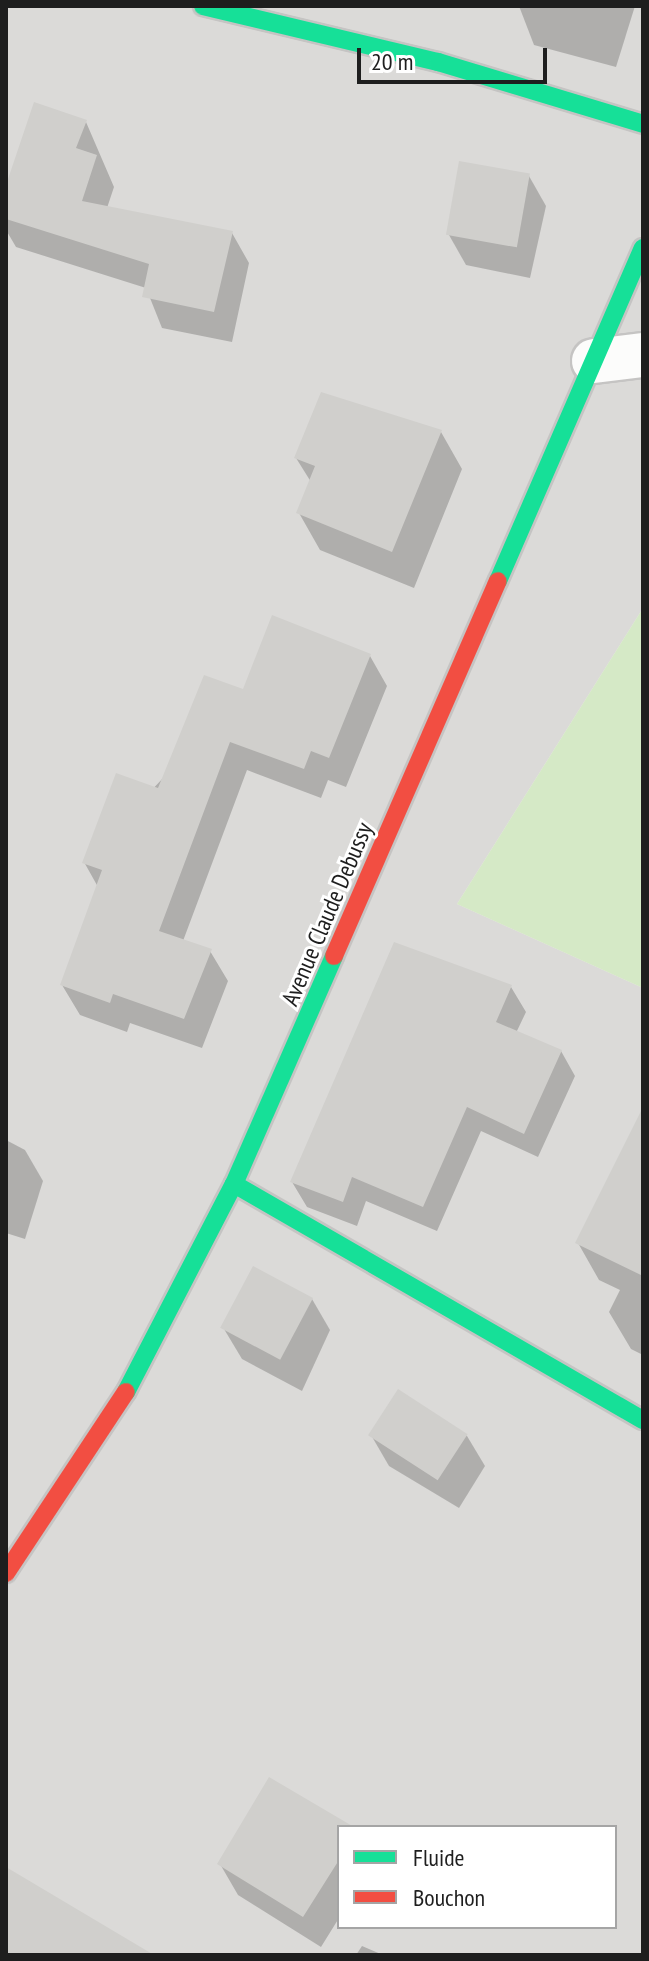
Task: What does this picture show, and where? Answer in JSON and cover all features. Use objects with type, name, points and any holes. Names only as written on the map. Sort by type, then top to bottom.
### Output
[{"type":"main road","points":[[203,6],[438,62],[643,124]]},
{"type":"main road","name":"Avenue Claude Debussy","points":[[6,1573],[137,1375],[234,1184],[643,248]]},
{"type":"main road","points":[[234,1184],[643,1420]]},
{"type":"street","points":[[594,361],[643,355]]},
{"type":"shaded area","points":[[6,6],[643,6],[643,608],[457,904],[643,988],[643,1955],[6,1955]]},
{"type":"green space","points":[[643,608],[643,988],[457,904]]},
{"type":"building","points":[[34,102],[87,120],[76,148],[97,155],[82,201],[233,231],[214,312],[142,297],[149,264],[6,219],[6,185]]},
{"type":"building","points":[[459,161],[530,174],[517,247],[446,235]]},
{"type":"building","points":[[321,392],[442,430],[392,552],[296,513],[315,466],[294,458]]},
{"type":"building","points":[[272,615],[371,654],[329,758],[311,751],[304,769],[230,742],[159,931],[212,949],[184,1019],[113,994],[110,1003],[60,985],[102,870],[82,863],[116,773],[158,788],[204,675],[243,689]]},
{"type":"building","points":[[394,942],[512,985],[496,1022],[562,1050],[524,1134],[467,1107],[423,1207],[352,1177],[343,1202],[290,1182]]},
{"type":"building","points":[[643,1107],[643,1276],[575,1243]]},
{"type":"building","points":[[253,1266],[313,1298],[280,1360],[220,1328]]},
{"type":"building","points":[[398,1389],[468,1434],[438,1480],[368,1435]]},
{"type":"building","points":[[269,1777],[351,1825],[337,1825],[337,1863],[303,1917],[217,1864]]},
{"type":"building","points":[[6,1867],[154,1955],[6,1955]]},
{"type":"traffic: fast","points":[[203,6],[438,62],[643,124]]},
{"type":"traffic: fast","points":[[498,581],[643,248]]},
{"type":"traffic: fast","points":[[126,1392],[234,1184],[334,956]]},
{"type":"traffic: fast","points":[[234,1184],[643,1420]]},
{"type":"traffic: jam","points":[[334,956],[498,581]]},
{"type":"traffic: jam","points":[[6,1573],[126,1392]]}]
